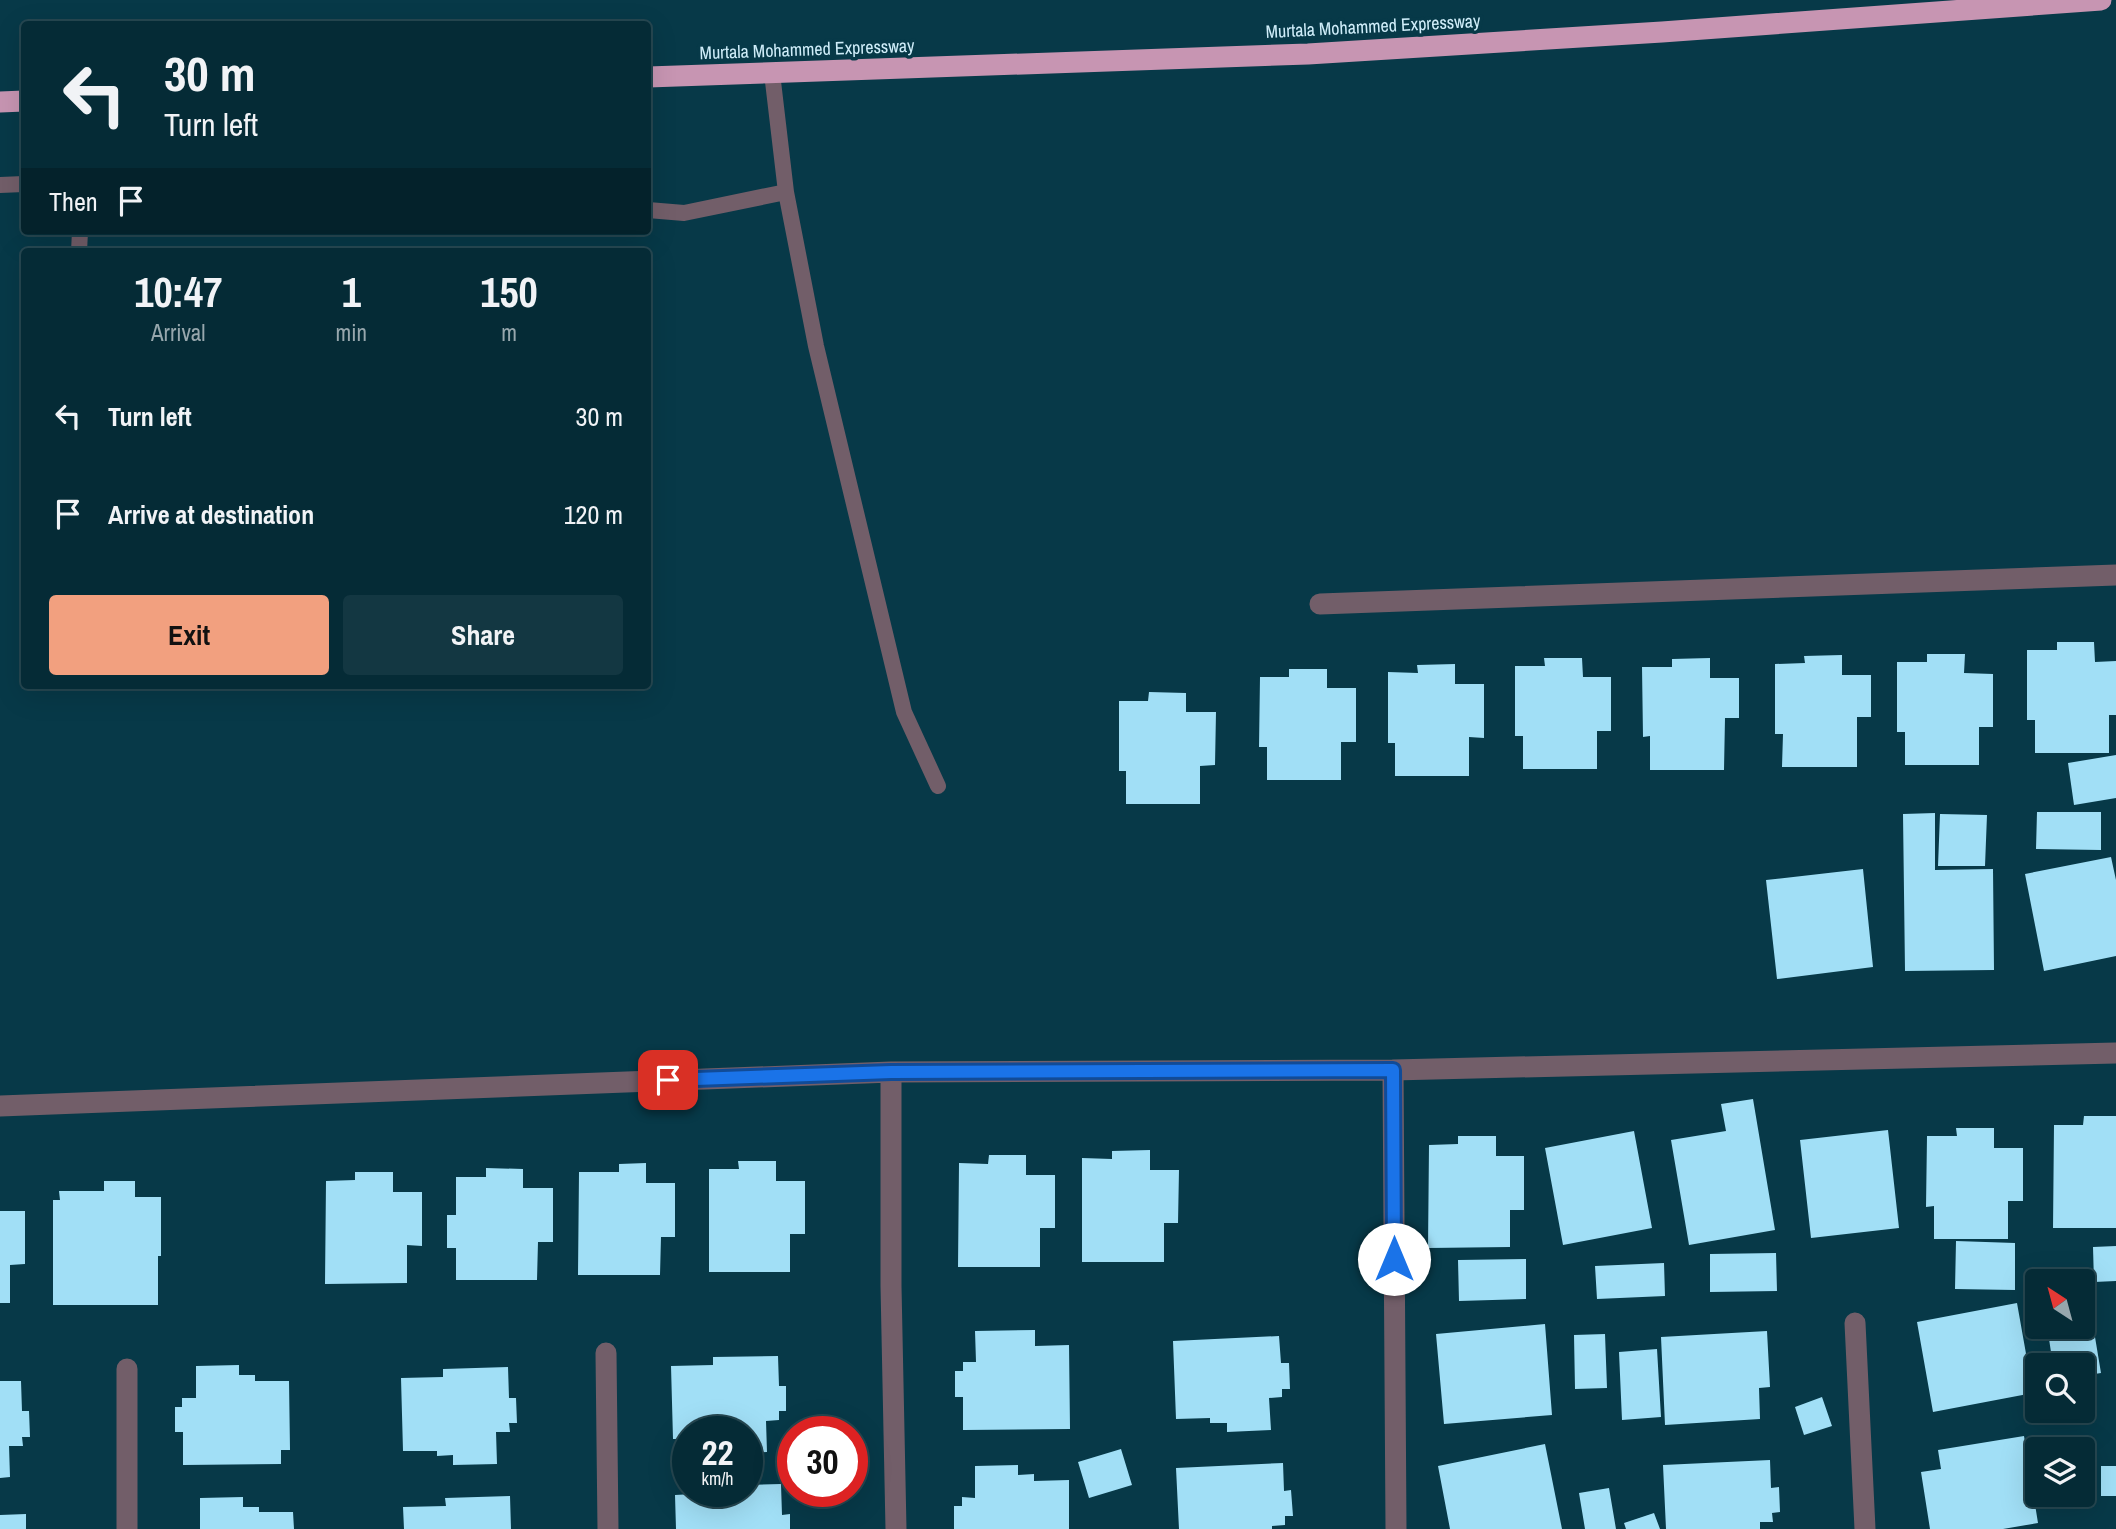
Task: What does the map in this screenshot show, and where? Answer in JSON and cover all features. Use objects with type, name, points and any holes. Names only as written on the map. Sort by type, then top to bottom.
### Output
[{"type":"highway","name":"Murtala Mohammed Expressway","points":[[651,77],[1308,54],[1662,32],[2099,0],[2116,3]]},
{"type":"highway","points":[[0,102],[21,101]]},
{"type":"street","points":[[1320,604],[2116,575]]},
{"type":"street","points":[[0,1106],[891,1072],[1393,1070],[2116,1053]]},
{"type":"street","points":[[1393,1070],[1396,1529]]},
{"type":"street","points":[[891,1072],[891,1286],[896,1529]]},
{"type":"street","points":[[1855,1324],[1865,1529]]},
{"type":"street","points":[[606,1353],[608,1529]]},
{"type":"street","points":[[127,1369],[127,1529]]},
{"type":"lane","points":[[772,73],[786,192],[816,346],[904,712],[938,786]]},
{"type":"lane","points":[[0,185],[21,184]]},
{"type":"lane","points":[[651,210],[684,213],[786,192]]},
{"type":"building","points":[[2057,642],[2094,642],[2095,662],[2116,661],[2116,715],[2109,715],[2109,753],[2035,753],[2035,720],[2027,720],[2027,650],[2057,650]]},
{"type":"building","points":[[1927,654],[1965,654],[1964,673],[1993,674],[1993,727],[1979,727],[1979,765],[1905,765],[1905,732],[1897,732],[1897,662],[1927,662]]},
{"type":"building","points":[[1842,655],[1842,675],[1871,675],[1871,717],[1857,717],[1857,767],[1782,767],[1783,734],[1775,734],[1775,664],[1805,663],[1804,656]]},
{"type":"building","points":[[1544,658],[1582,658],[1583,677],[1611,677],[1611,731],[1597,731],[1597,769],[1523,769],[1523,736],[1515,736],[1515,666],[1545,666]]},
{"type":"building","points":[[1710,658],[1710,678],[1739,678],[1739,718],[1725,718],[1724,770],[1650,770],[1650,736],[1643,737],[1642,667],[1672,667],[1672,659]]},
{"type":"building","points":[[1455,664],[1455,684],[1484,684],[1484,738],[1469,737],[1469,776],[1395,776],[1395,743],[1388,743],[1388,672],[1418,673],[1417,665]]},
{"type":"building","points":[[1289,669],[1327,669],[1327,688],[1356,688],[1356,742],[1341,742],[1341,780],[1267,780],[1267,747],[1259,747],[1260,677],[1289,677]]},
{"type":"building","points":[[1149,692],[1186,693],[1186,712],[1216,712],[1215,765],[1200,766],[1200,804],[1126,804],[1126,771],[1119,771],[1119,701],[1148,701]]},
{"type":"building","points":[[2116,755],[2116,798],[2074,805],[2068,763]]},
{"type":"building","points":[[2037,812],[2101,812],[2101,850],[2036,849]]},
{"type":"building","points":[[1935,813],[1935,870],[1993,869],[1994,970],[1905,971],[1903,814]]},
{"type":"building","points":[[1940,814],[1987,815],[1985,866],[1938,866]]},
{"type":"building","points":[[2111,857],[2116,880],[2116,956],[2044,971],[2025,874]]},
{"type":"building","points":[[1863,869],[1873,967],[1777,979],[1766,880]]},
{"type":"building","points":[[1753,1099],[1775,1230],[1689,1245],[1671,1140],[1726,1131],[1721,1104]]},
{"type":"building","points":[[2084,1116],[2116,1116],[2116,1228],[2053,1228],[2054,1125],[2083,1125]]},
{"type":"building","points":[[1956,1128],[1994,1128],[1994,1148],[2023,1148],[2023,1201],[2008,1201],[2008,1239],[1934,1239],[1934,1206],[1926,1207],[1927,1136],[1957,1136]]},
{"type":"building","points":[[1888,1130],[1899,1228],[1811,1238],[1800,1140]]},
{"type":"building","points":[[1634,1131],[1652,1228],[1563,1245],[1545,1148]]},
{"type":"building","points":[[1458,1136],[1496,1136],[1496,1156],[1524,1156],[1524,1210],[1510,1210],[1510,1247],[1428,1248],[1429,1145],[1458,1144]]},
{"type":"building","points":[[1150,1150],[1150,1170],[1179,1170],[1178,1223],[1164,1223],[1164,1262],[1082,1262],[1082,1158],[1112,1159],[1112,1151]]},
{"type":"building","points":[[989,1155],[1026,1155],[1026,1175],[1055,1175],[1055,1228],[1040,1228],[1040,1267],[958,1267],[959,1163],[988,1164]]},
{"type":"building","points":[[738,1161],[776,1161],[776,1181],[805,1181],[805,1234],[790,1234],[790,1272],[709,1272],[709,1169],[739,1169]]},
{"type":"building","points":[[646,1163],[646,1183],[675,1183],[675,1237],[661,1237],[660,1275],[578,1275],[579,1172],[619,1172],[619,1164]]},
{"type":"building","points":[[486,1168],[523,1169],[523,1188],[553,1188],[553,1242],[538,1242],[537,1280],[456,1280],[456,1248],[447,1248],[447,1215],[456,1215],[456,1177],[486,1177]]},
{"type":"building","points":[[355,1172],[393,1172],[393,1192],[422,1192],[422,1246],[407,1245],[407,1283],[325,1284],[326,1181],[355,1180]]},
{"type":"building","points":[[104,1181],[135,1181],[135,1197],[161,1197],[158,1305],[53,1305],[53,1200],[60,1200],[59,1191],[104,1191]]},
{"type":"building","points":[[0,1211],[25,1211],[25,1264],[10,1265],[10,1303],[0,1303]]},
{"type":"building","points":[[1956,1241],[2015,1243],[2015,1290],[1955,1289]]},
{"type":"building","points":[[2116,1246],[2116,1281],[2095,1282],[2093,1247]]},
{"type":"building","points":[[1776,1253],[1777,1291],[1710,1292],[1710,1254]]},
{"type":"building","points":[[1526,1259],[1526,1299],[1459,1301],[1458,1260]]},
{"type":"building","points":[[1664,1263],[1665,1296],[1597,1299],[1595,1266]]},
{"type":"building","points":[[2017,1303],[2026,1353],[2025,1395],[1933,1412],[1917,1322]]},
{"type":"building","points":[[1545,1324],[1552,1415],[1444,1424],[1436,1334]]},
{"type":"building","points":[[1035,1330],[1035,1346],[1069,1345],[1070,1429],[963,1430],[963,1397],[955,1397],[955,1371],[963,1371],[963,1362],[976,1362],[975,1331]]},
{"type":"building","points":[[1767,1331],[1770,1387],[1759,1388],[1760,1419],[1665,1425],[1661,1337]]},
{"type":"building","points":[[1605,1334],[1607,1388],[1575,1389],[1574,1335]]},
{"type":"building","points":[[1279,1336],[1281,1363],[1289,1363],[1290,1389],[1282,1389],[1282,1397],[1269,1398],[1271,1430],[1227,1432],[1227,1423],[1210,1423],[1210,1418],[1176,1419],[1173,1341]]},
{"type":"building","points":[[2095,1337],[2101,1373],[2095,1374],[2095,1353],[2051,1353],[2049,1339]]},
{"type":"building","points":[[1657,1349],[1661,1417],[1622,1420],[1619,1352]]},
{"type":"building","points":[[778,1356],[779,1386],[786,1386],[786,1411],[779,1411],[777,1420],[766,1421],[767,1452],[763,1452],[763,1416],[672,1416],[671,1366],[713,1365],[713,1357]]},
{"type":"building","points":[[239,1365],[239,1375],[255,1375],[255,1381],[289,1381],[290,1450],[281,1450],[281,1464],[183,1465],[183,1432],[175,1432],[175,1407],[182,1407],[182,1398],[196,1398],[196,1366]]},
{"type":"building","points":[[508,1367],[509,1398],[516,1398],[517,1423],[509,1423],[510,1432],[496,1432],[497,1464],[453,1465],[453,1455],[437,1456],[437,1451],[403,1451],[401,1378],[443,1377],[443,1369]]},
{"type":"building","points":[[0,1381],[21,1381],[22,1411],[29,1411],[30,1437],[22,1437],[23,1446],[9,1446],[10,1477],[0,1478]]},
{"type":"building","points":[[1822,1397],[1832,1426],[1804,1435],[1795,1407]]},
{"type":"building","points":[[2024,1436],[2025,1507],[2035,1507],[2038,1523],[2003,1529],[1930,1529],[1921,1472],[1941,1469],[1938,1450]]},
{"type":"building","points":[[1545,1444],[1562,1529],[1450,1529],[1438,1466]]},
{"type":"building","points":[[1121,1449],[1132,1485],[1089,1498],[1078,1462]]},
{"type":"building","points":[[1770,1460],[1771,1488],[1779,1487],[1780,1512],[1772,1513],[1773,1522],[1760,1522],[1760,1529],[1666,1529],[1663,1465]]},
{"type":"building","points":[[1283,1463],[1284,1491],[1291,1490],[1293,1516],[1285,1516],[1285,1525],[1272,1526],[1272,1529],[1179,1529],[1176,1468]]},
{"type":"building","points":[[1018,1465],[1018,1475],[1034,1474],[1034,1481],[1069,1480],[1069,1529],[954,1529],[954,1506],[962,1506],[962,1497],[975,1498],[975,1466]]},
{"type":"building","points":[[2101,1466],[2116,1466],[2116,1496],[2101,1496]]},
{"type":"building","points":[[777,1484],[777,1507],[782,1507],[782,1515],[790,1514],[790,1529],[676,1529],[675,1507],[763,1507],[763,1485]]},
{"type":"building","points":[[1609,1488],[1616,1529],[1585,1529],[1579,1493]]},
{"type":"building","points":[[510,1496],[511,1529],[404,1529],[403,1507],[446,1506],[445,1498]]},
{"type":"building","points":[[243,1497],[243,1507],[259,1507],[259,1512],[293,1512],[294,1529],[200,1529],[200,1498]]},
{"type":"building","points":[[1654,1513],[1660,1529],[1626,1529],[1624,1523]]},
{"type":"building","points":[[26,1514],[26,1529],[0,1529],[0,1515]]},
{"type":"route","points":[[668,1080],[891,1072],[1393,1070],[1394,1259]]}]
